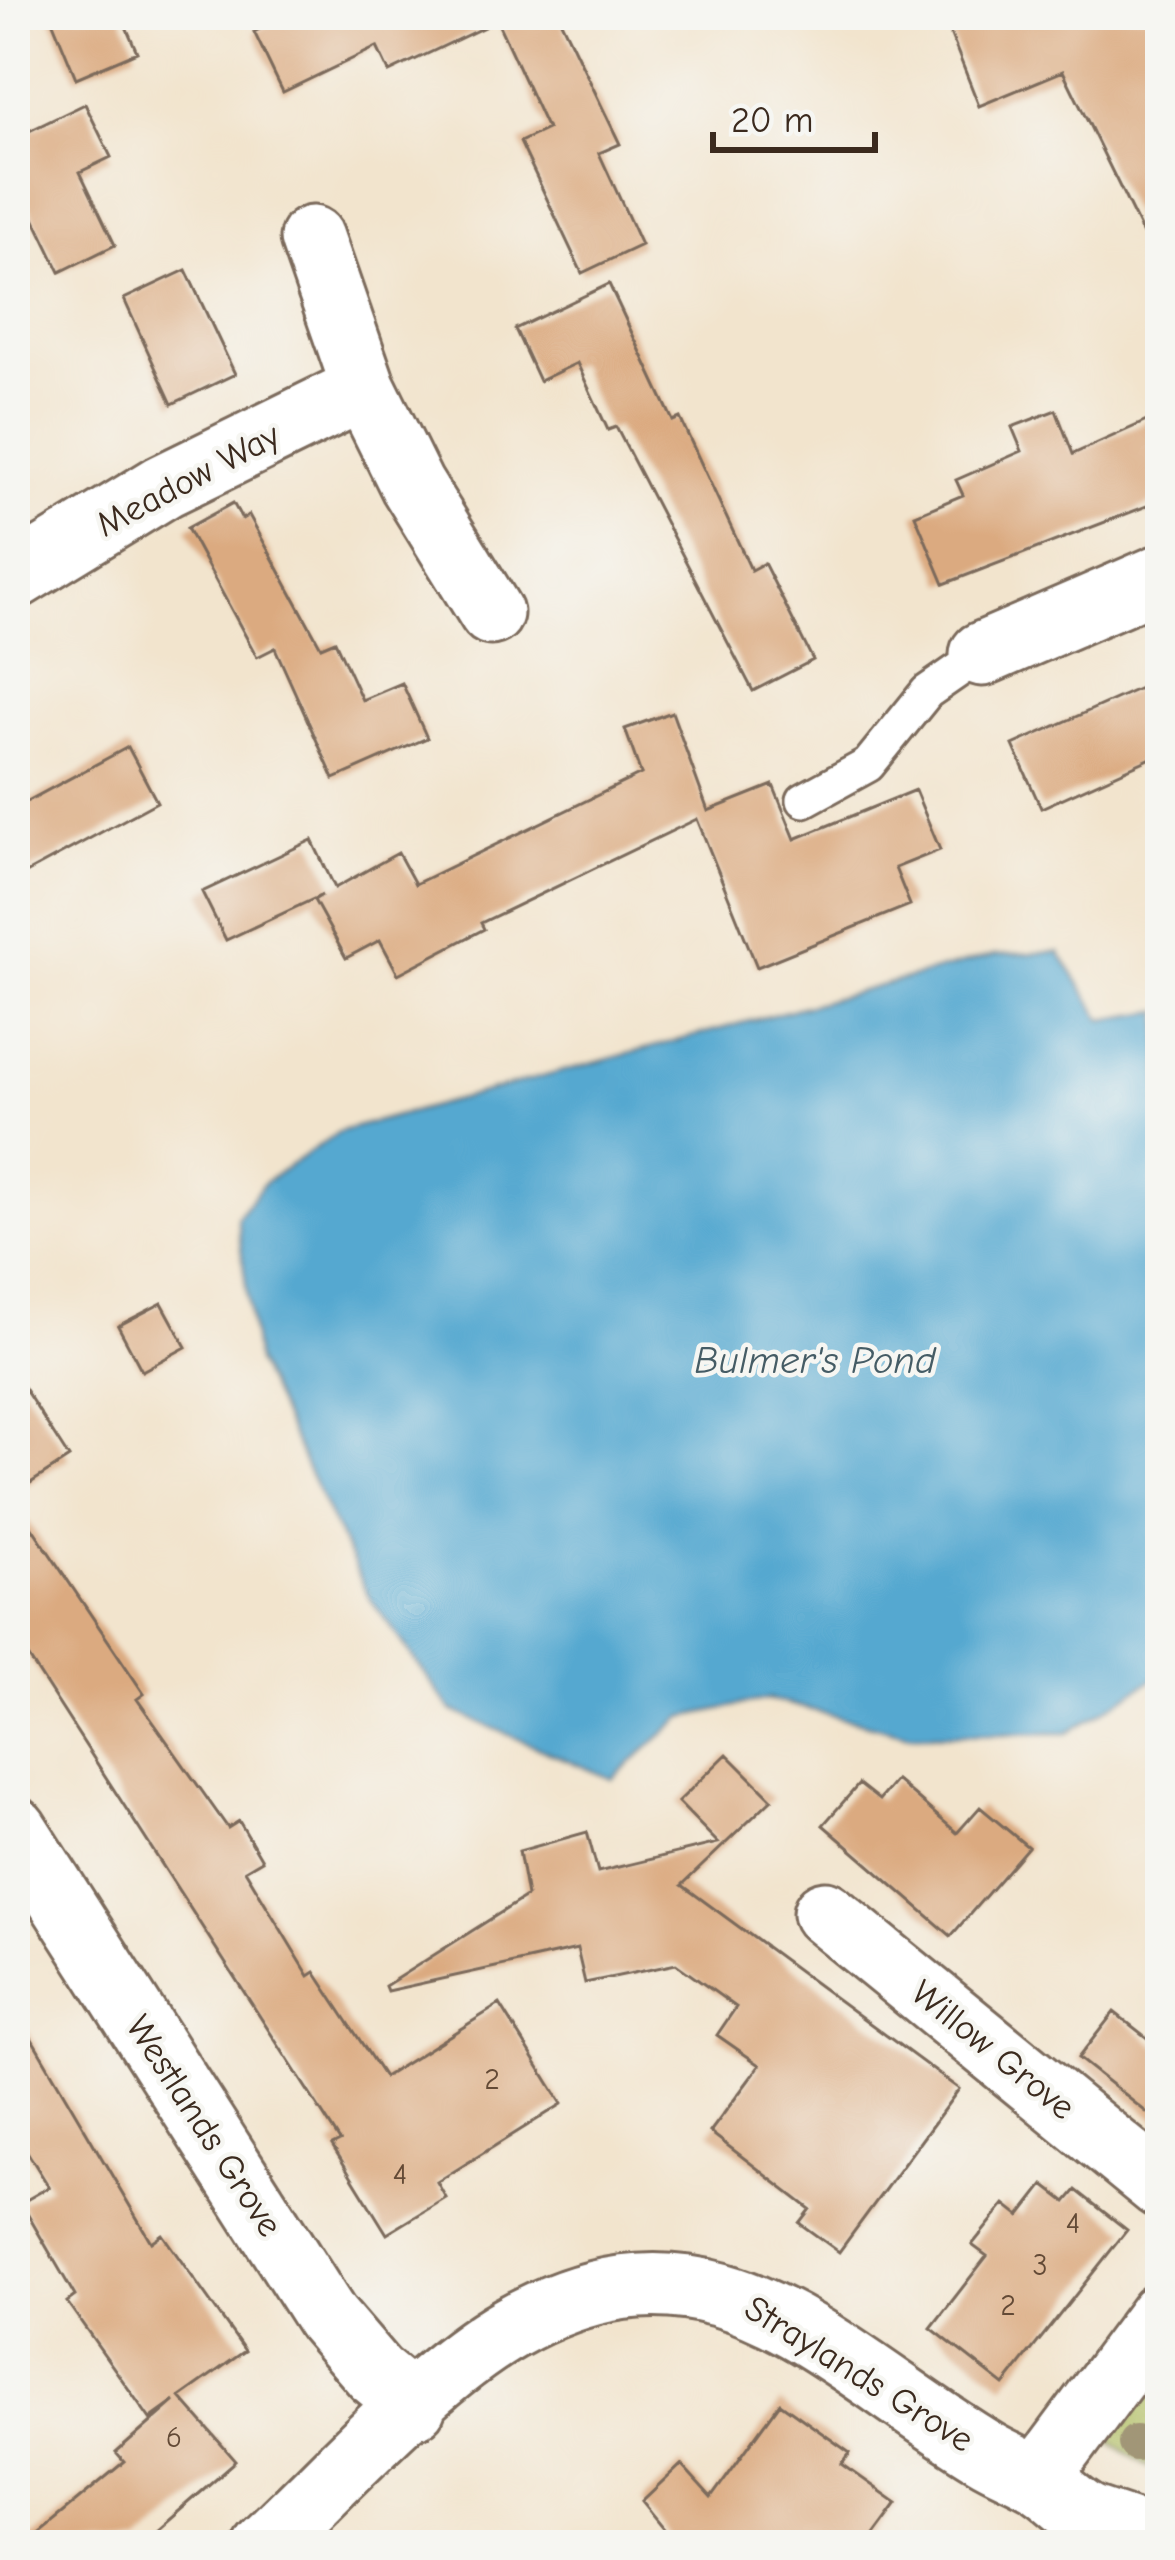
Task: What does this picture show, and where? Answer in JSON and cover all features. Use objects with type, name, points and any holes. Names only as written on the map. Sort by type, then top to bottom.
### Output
[{"type":"street","points":[[312,238],[364,388],[412,485],[490,613]]},
{"type":"street","name":"Meadow Way","points":[[15,577],[164,486],[364,388]]},
{"type":"street","points":[[982,654],[1160,577]]},
{"type":"street","name":"Westlands Grove","points":[[15,1829],[327,2318],[375,2374],[413,2406]]},
{"type":"street","name":"Willow Grove","points":[[825,1913],[1160,2186]]},
{"type":"street","name":"Straylands Grove","points":[[264,2545],[474,2352],[560,2305],[614,2290],[707,2289],[754,2302],[987,2453],[1038,2479],[1089,2517],[1132,2528],[1160,2545]]},
{"type":"street","points":[[1038,2479],[1160,2315]]},
{"type":"lane","points":[[804,800],[868,765],[927,692],[982,654]]},
{"type":"green space","points":[[1160,2346],[1160,2474],[1095,2432]]},
{"type":"water","name":"Bulmer's Pond","points":[[1059,952],[1103,1020],[1160,1011],[1160,1675],[1068,1733],[911,1735],[768,1699],[683,1717],[612,1779],[451,1710],[367,1594],[256,1362],[237,1217],[265,1182],[341,1131],[995,955]]},
{"type":"building","points":[[50,15],[121,15],[137,52],[76,78]]},
{"type":"building","points":[[288,15],[558,15],[620,144],[599,153],[641,245],[582,273],[520,142],[547,129],[497,21],[389,72],[377,47],[283,92],[254,32]]},
{"type":"building","points":[[943,15],[1160,15],[1160,269],[1063,71],[979,106]]},
{"type":"building","points":[[85,104],[111,157],[80,172],[115,245],[60,272],[15,179],[15,138]]},
{"type":"building","points":[[186,270],[235,374],[172,404],[124,299]]},
{"type":"building","points":[[609,284],[673,421],[680,418],[751,570],[764,563],[813,660],[753,691],[616,427],[608,430],[577,363],[539,381],[515,329]]},
{"type":"building","points":[[1056,410],[1073,454],[1160,415],[1160,501],[944,584],[915,515],[963,495],[956,480],[1022,451],[1012,427]]},
{"type":"building","points":[[233,503],[242,519],[249,515],[321,647],[335,641],[362,700],[402,683],[427,738],[334,779],[275,648],[257,657],[187,528]]},
{"type":"building","points":[[1160,679],[1160,754],[1041,808],[1013,745]]},
{"type":"building","points":[[672,712],[708,811],[773,785],[795,839],[915,790],[940,850],[895,868],[910,905],[757,967],[697,819],[481,923],[484,929],[398,974],[380,940],[346,958],[314,900],[322,895],[226,940],[202,892],[312,840],[335,888],[398,853],[415,884],[641,774],[625,729]]},
{"type":"building","points":[[128,747],[157,802],[15,879],[15,808]]},
{"type":"building","points":[[162,1303],[186,1347],[142,1371],[118,1326]]},
{"type":"building","points":[[15,1374],[69,1458],[15,1493]]},
{"type":"building","points":[[15,1502],[144,1694],[137,1699],[228,1828],[239,1821],[262,1860],[245,1870],[309,1976],[315,1972],[384,2077],[500,2004],[562,2104],[437,2182],[446,2198],[387,2234],[332,2145],[340,2141],[15,1636]]},
{"type":"building","points":[[727,1754],[772,1799],[682,1885],[959,2089],[839,2252],[799,2223],[810,2209],[710,2132],[760,2065],[717,2035],[736,2007],[676,1964],[585,1983],[577,1949],[387,1991],[385,1986],[527,1896],[519,1851],[587,1832],[598,1872],[718,1843],[678,1802]]},
{"type":"building","points":[[896,1780],[957,1833],[980,1807],[1028,1847],[951,1936],[823,1825],[859,1784],[879,1800]]},
{"type":"building","points":[[15,2010],[151,2242],[162,2234],[245,2351],[180,2397],[236,2461],[139,2545],[23,2545],[124,2462],[116,2453],[175,2401],[150,2419],[67,2302],[75,2296],[21,2203],[49,2187],[15,2132]]},
{"type":"building","points":[[1114,2012],[1160,2048],[1160,2123],[1078,2058]]},
{"type":"building","points":[[1044,2185],[1066,2202],[1076,2190],[1127,2230],[1004,2385],[931,2328],[987,2256],[972,2245],[1005,2204],[1020,2216]]},
{"type":"building","points":[[780,2403],[850,2453],[842,2464],[897,2503],[866,2545],[677,2545],[642,2502],[681,2465],[711,2498]]}]
